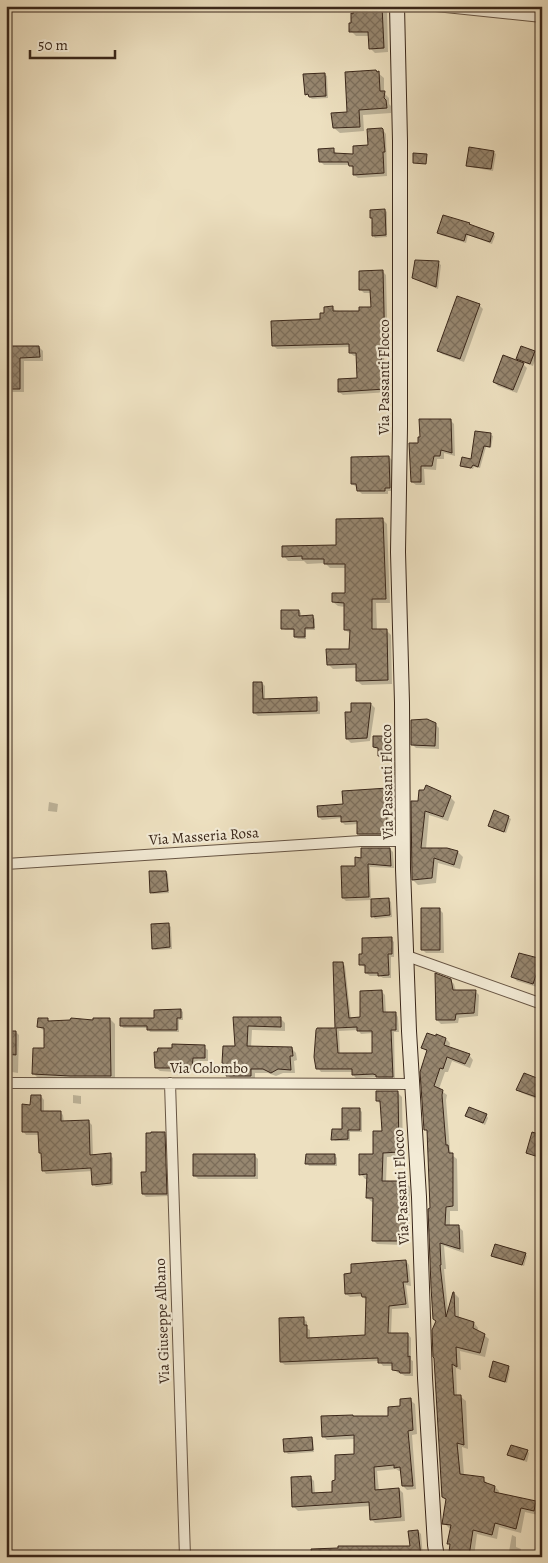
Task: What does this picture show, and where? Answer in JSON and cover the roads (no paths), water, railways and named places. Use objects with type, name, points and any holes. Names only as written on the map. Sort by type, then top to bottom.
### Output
[{"type":"main road","name":"Via Passanti Flocco","points":[[397,6],[400,142],[398,552],[403,868],[409,1030],[419,1197],[425,1378],[437,1557]]},
{"type":"street","points":[[436,6],[542,17]]},
{"type":"street","name":"Via Masseria Rosa","points":[[6,864],[361,841],[404,841]]},
{"type":"street","points":[[407,956],[542,1004]]},
{"type":"street","name":"Via Colombo","points":[[6,1083],[412,1084]]},
{"type":"street","name":"Via Giuseppe Albano","points":[[170,1083],[185,1557]]}]
